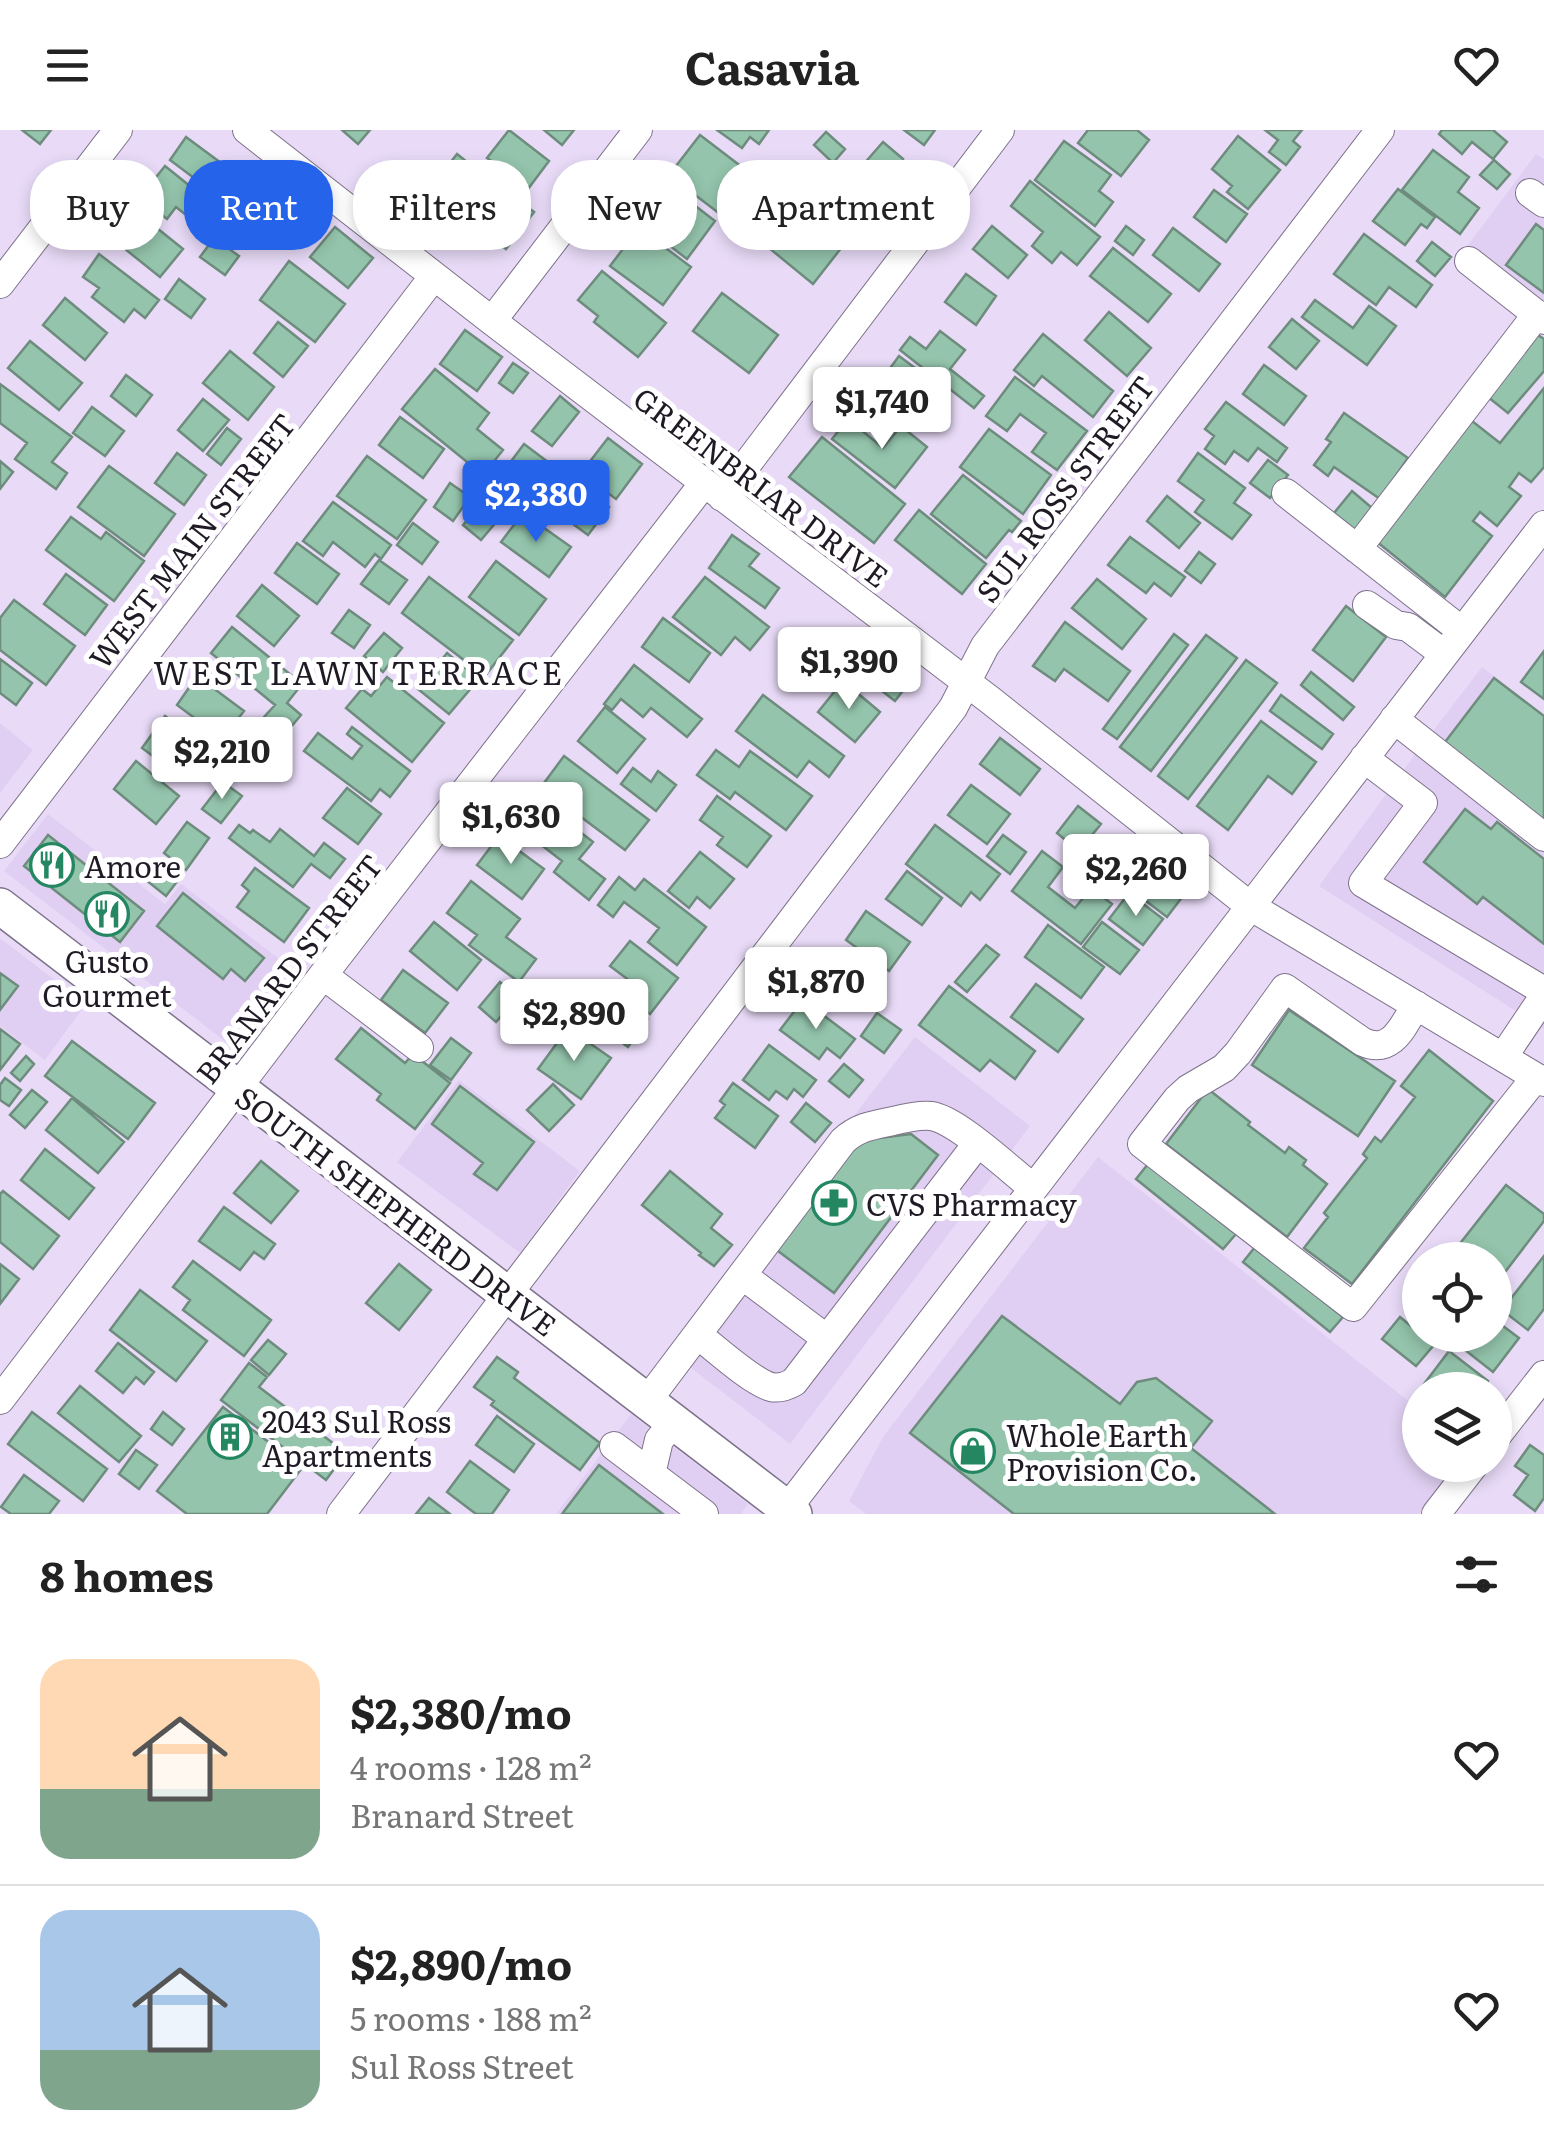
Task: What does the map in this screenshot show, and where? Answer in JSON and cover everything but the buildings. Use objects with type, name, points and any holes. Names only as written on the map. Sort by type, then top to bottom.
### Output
[{"type":"main road","name":"SOUTH SHEPHERD DRIVE","points":[[0,906],[788,1512]]},
{"type":"street","points":[[0,284],[118,130]]},
{"type":"street","name":"GREENBRIAR DRIVE","points":[[246,130],[1250,906],[1540,1080]]},
{"type":"street","points":[[492,321],[638,130]]},
{"type":"street","name":"BRANARD STREET","points":[[0,1400],[324,975],[1000,130]]},
{"type":"street","name":"SUL ROSS STREET","points":[[341,1514],[954,708],[985,646],[1380,130]]},
{"type":"street","points":[[1357,549],[1540,317],[1469,261]]},
{"type":"street","name":"WEST MAIN STREET","points":[[0,844],[434,276]]},
{"type":"street","points":[[1286,493],[1462,631]]},
{"type":"street","points":[[788,1512],[1032,1187],[1544,525]]},
{"type":"street","points":[[1367,605],[1396,625],[1408,627],[1444,654]]},
{"type":"street","points":[[1394,720],[1544,836]]},
{"type":"street","points":[[1364,758],[1423,803],[1362,883],[1544,994],[1503,1058]]},
{"type":"street","points":[[324,975],[419,1048]]},
{"type":"street","points":[[1416,1006],[1397,1035],[1384,1046],[1374,1047],[1285,988],[1238,1053],[1224,1068],[1177,1099],[1142,1144],[1353,1307],[1540,1080]]},
{"type":"street","points":[[651,1474],[660,1412],[698,1334],[854,1132],[916,1116],[935,1116],[953,1125],[1032,1187]]},
{"type":"street","points":[[698,1334],[758,1381],[772,1387],[794,1382],[977,1144]]},
{"type":"street","points":[[742,1275],[827,1340]]},
{"type":"street","points":[[1512,1416],[1544,1375]]},
{"type":"street","points":[[614,1446],[704,1514]]},
{"type":"street","points":[[1441,1512],[1462,1482]]},
{"type":"shaded area","points":[[1536,154],[1544,159],[1544,310],[1465,249]]},
{"type":"shaded area","points":[[1482,667],[1544,715],[1544,1029],[1319,886]]},
{"type":"shaded area","points":[[0,723],[33,750],[0,793]]},
{"type":"shaded area","points":[[48,814],[165,904],[181,884],[295,971],[235,1049],[4,871]]},
{"type":"shaded area","points":[[0,938],[86,1004],[45,1060],[0,1026]]},
{"type":"shaded area","points":[[915,1037],[1030,1126],[790,1444],[670,1352]]},
{"type":"shaded area","points":[[459,1080],[580,1171],[520,1253],[397,1162]]},
{"type":"shaded area","points":[[1098,1157],[1402,1396],[1402,1482],[1444,1482],[1419,1514],[866,1514],[849,1501],[883,1437]]},
{"type":"shaded area","points":[[631,1414],[748,1504],[741,1514],[556,1514]]},
{"type":"place","name":"Amore","points":[[52,865]]},
{"type":"place","name":"Gusto Gourmet","points":[[107,914]]},
{"type":"place","name":"CVS Pharmacy","points":[[834,1203]]},
{"type":"place","name":"2043 Sul Ross Apartments","points":[[230,1437]]},
{"type":"place","name":"Whole Earth Provision Co.","points":[[973,1451]]},
{"type":"district","name":"WEST LAWN TERRACE","points":[[359,671]]}]
